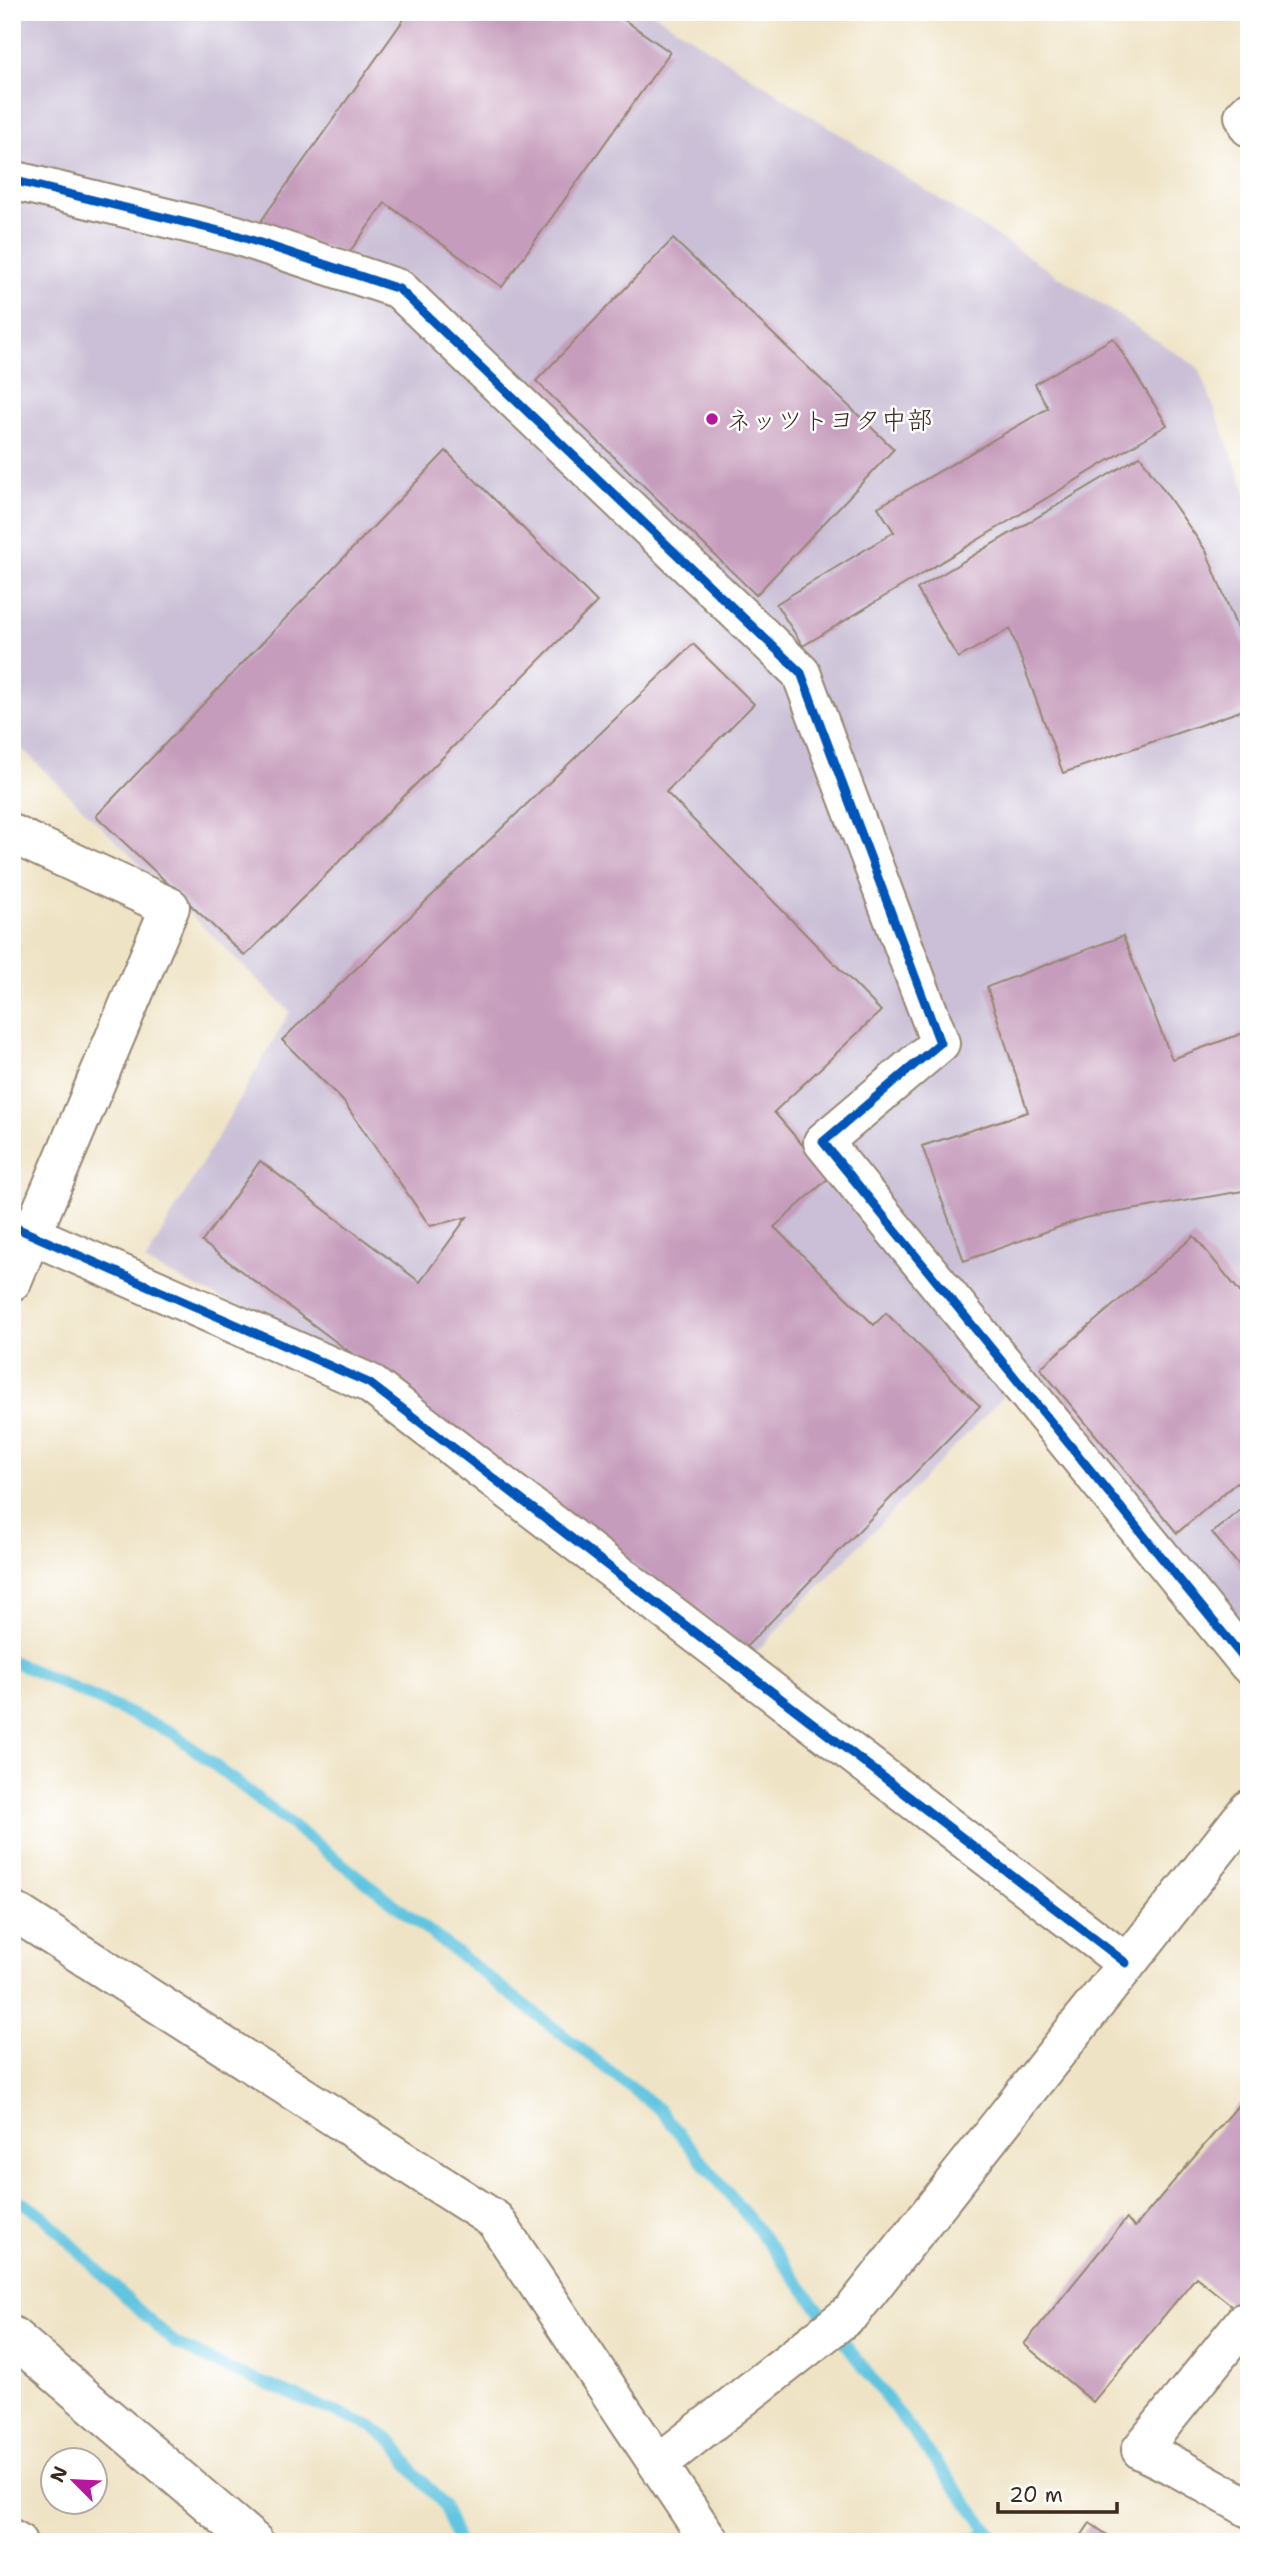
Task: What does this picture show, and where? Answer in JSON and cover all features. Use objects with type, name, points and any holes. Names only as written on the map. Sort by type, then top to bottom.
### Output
[{"type":"street","points":[[1249,111],[1244,116],[1249,127]]},
{"type":"street","points":[[12,180],[236,235],[399,289],[802,673],[940,1043],[823,1142],[1249,1665]]},
{"type":"street","points":[[12,834],[170,907],[22,1229],[12,1280]]},
{"type":"street","points":[[22,1229],[369,1384],[1126,1963]]},
{"type":"street","points":[[658,2464],[852,2312],[1249,1809]]},
{"type":"street","points":[[12,1912],[495,2220],[709,2542]]},
{"type":"street","points":[[1249,2323],[1245,2321],[1141,2450],[1181,2469],[1249,2508]]},
{"type":"street","points":[[12,2336],[254,2542]]},
{"type":"street","points":[[12,2539],[16,2542]]},
{"type":"shaded area","points":[[12,12],[652,12],[1199,368],[1249,500],[1249,1648],[1023,1376],[752,1656],[363,1368],[145,1262],[290,1012],[12,739],[12,580],[15,577],[12,573]]},
{"type":"building","points":[[409,12],[613,12],[670,52],[502,287],[385,203],[348,254],[259,224]]},
{"type":"building","points":[[673,239],[894,449],[756,595],[536,381]]},
{"type":"building","points":[[1113,338],[1167,425],[803,646],[776,604],[894,532],[878,507],[1048,408],[1035,384]]},
{"type":"building","points":[[446,451],[597,602],[245,956],[96,816]]},
{"type":"building","points":[[1140,456],[1206,551],[1249,658],[1249,708],[1063,773],[1010,629],[958,658],[917,589]]},
{"type":"building","points":[[693,644],[754,704],[666,792],[881,1011],[774,1112],[830,1177],[774,1227],[874,1325],[886,1313],[980,1406],[746,1647],[202,1242],[260,1161],[420,1282],[467,1217],[430,1226],[343,1101],[282,1040]]},
{"type":"building","points":[[1123,936],[1172,1059],[1249,1031],[1249,1190],[1084,1218],[964,1261],[922,1146],[1028,1112],[987,987]]},
{"type":"building","points":[[1194,1236],[1249,1303],[1249,1472],[1177,1533],[1040,1368]]},
{"type":"building","points":[[1249,1503],[1249,1578],[1212,1533]]},
{"type":"building","points":[[1240,2103],[1249,2110],[1249,2295],[1236,2309],[1196,2277],[1093,2402],[1024,2344],[1126,2219],[1135,2227]]},
{"type":"building","points":[[1090,2523],[1117,2542],[1077,2542]]},
{"type":"waterway","points":[[12,1661],[173,1733],[660,2110],[752,2222],[997,2542]]},
{"type":"waterway","points":[[12,2196],[43,2216],[175,2343],[228,2369],[373,2427],[395,2444],[412,2470],[443,2504],[458,2542]]},
{"type":"waterway","points":[[972,2542],[988,2530]]},
{"type":"cycle path","points":[[12,180],[236,235],[399,289],[801,673],[940,1043],[823,1142],[1249,1665]]},
{"type":"cycle path","points":[[12,1226],[369,1383],[1126,1963]]},
{"type":"place","name":"ネッツトヨタ中部","points":[[712,419]]}]
